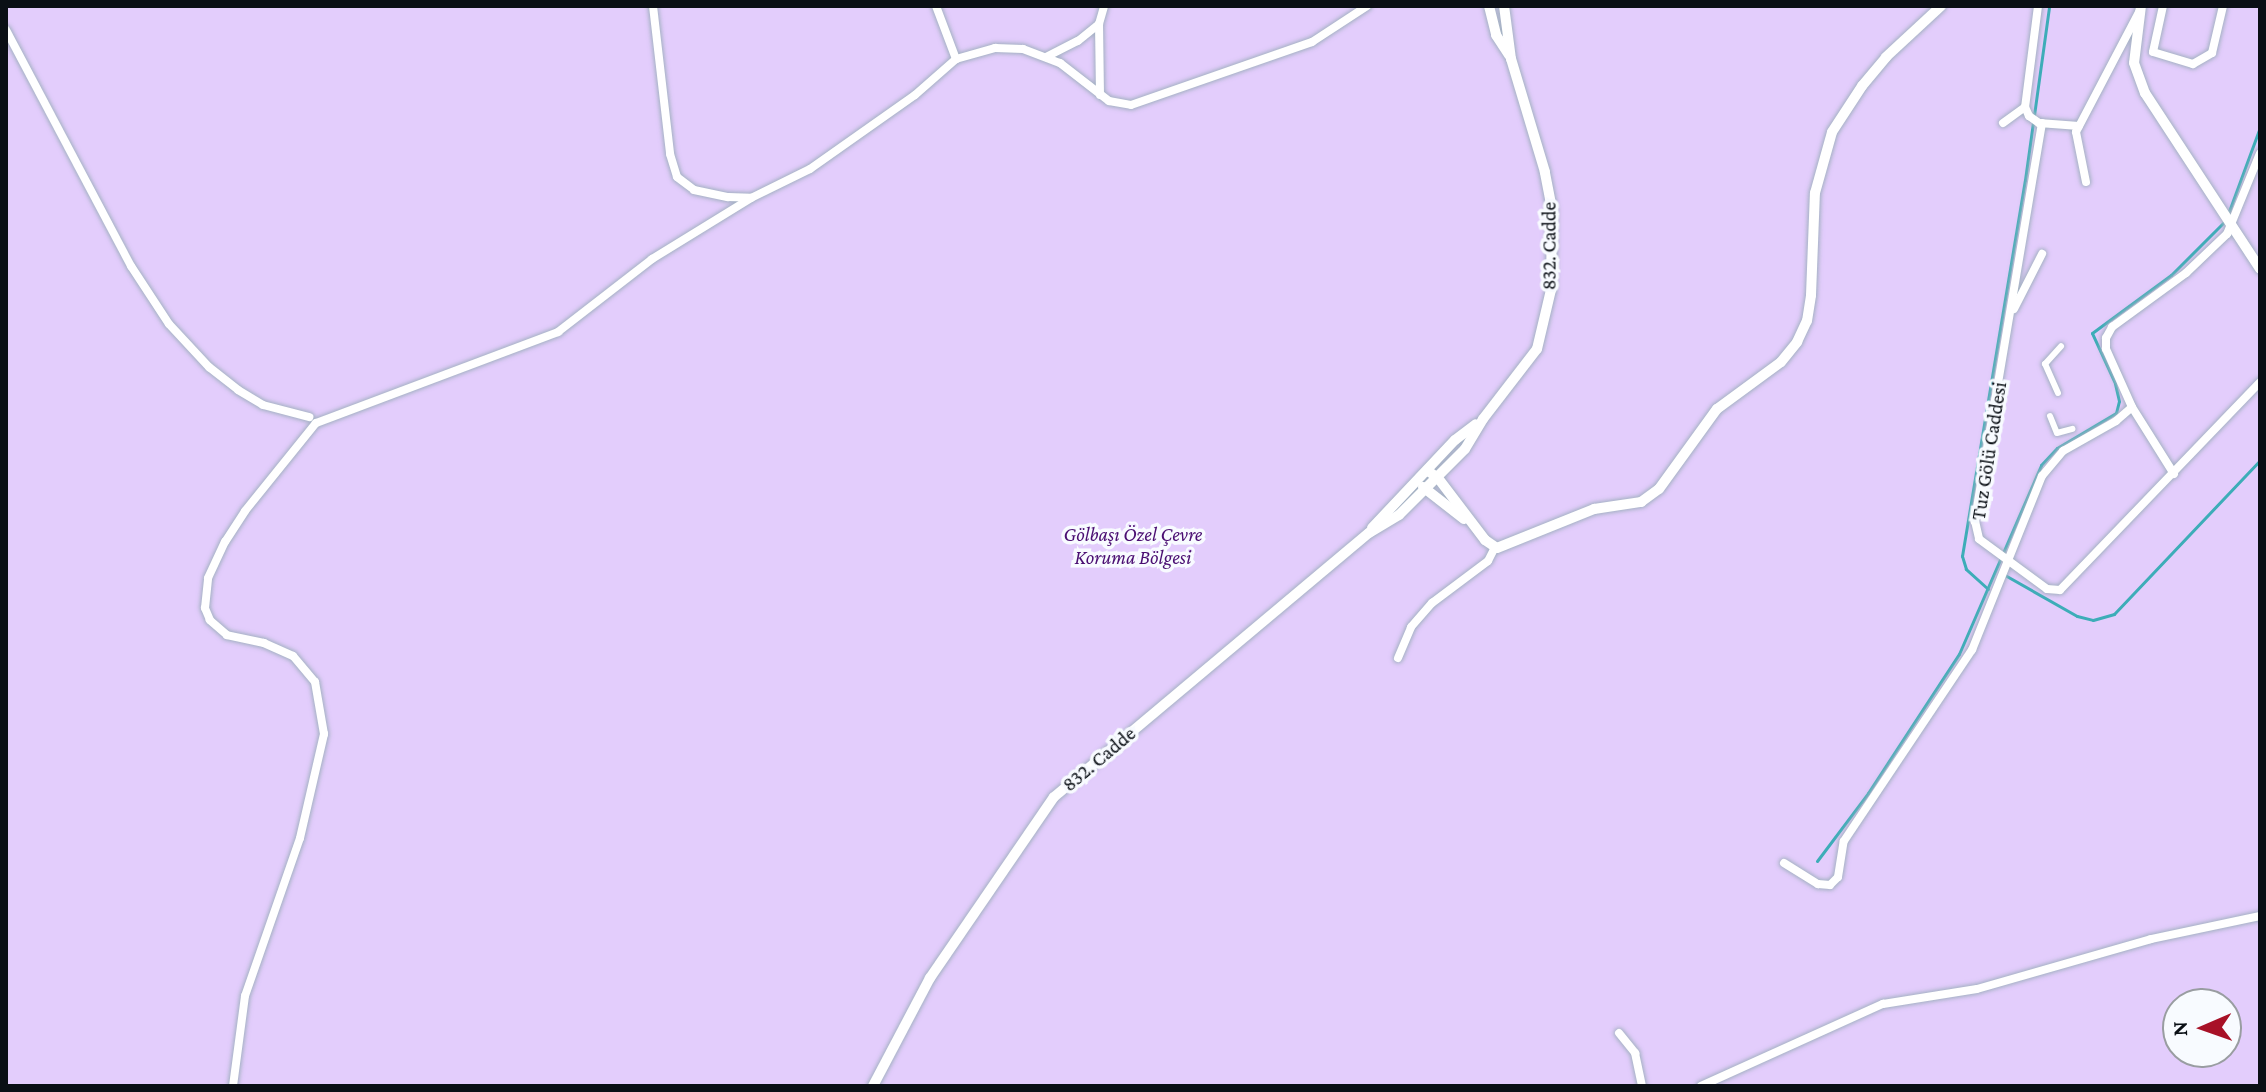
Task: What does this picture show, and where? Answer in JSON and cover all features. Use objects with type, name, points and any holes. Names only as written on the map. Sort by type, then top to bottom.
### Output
[{"type":"street","points":[[653,6],[670,154],[677,177],[694,190],[751,198]]},
{"type":"street","points":[[936,6],[956,59]]},
{"type":"street","points":[[1101,96],[1099,24],[1104,6]]},
{"type":"street","points":[[233,1086],[245,996],[300,838],[324,734],[315,682],[293,656],[264,643],[227,635],[210,620],[205,608],[208,578],[225,542],[245,511],[316,423],[558,332],[652,259],[751,198],[810,169],[931,84],[956,59],[982,50],[1010,47],[1046,57],[1073,71],[1101,96],[1121,104],[1151,101],[1312,42],[1367,6]]},
{"type":"street","name":"832. Cadde","points":[[1489,6],[1496,35],[1511,59]]},
{"type":"street","name":"832. Cadde","points":[[873,1086],[922,989],[1054,797],[1369,533],[1399,515],[1425,491],[1465,449],[1483,419],[1537,349],[1546,322],[1554,256],[1549,189],[1511,59],[1504,6]]},
{"type":"street","points":[[1420,480],[1425,491],[1472,525],[1495,547],[1505,547],[1594,509],[1631,505],[1651,496],[1717,409],[1791,352],[1809,310],[1813,203],[1832,132],[1855,95],[1886,57],[1941,6]]},
{"type":"street","name":"Tuz Gölü Caddesi","points":[[2038,6],[2033,117],[2010,317],[1975,521],[1979,539],[2002,564],[2047,589],[2060,590],[2260,382]]},
{"type":"street","points":[[2163,6],[2153,52],[2193,64],[2212,53],[2223,6]]},
{"type":"street","points":[[2086,182],[2075,142],[2079,126],[2140,8]]},
{"type":"street","points":[[2140,8],[2134,46],[2138,77],[2174,140],[2260,269]]},
{"type":"street","points":[[1046,57],[1078,41],[1099,24]]},
{"type":"street","points":[[6,30],[125,256],[169,324],[209,367],[238,390],[263,405],[309,417]]},
{"type":"street","points":[[2003,123],[2033,117],[2079,126]]},
{"type":"street","points":[[2174,474],[2132,407],[2106,349],[2108,332],[2186,273],[2227,221],[2260,153]]},
{"type":"street","points":[[2010,317],[2042,254]]},
{"type":"street","points":[[2058,393],[2045,364],[2061,346]]},
{"type":"street","points":[[1784,863],[1818,884],[1830,885],[1838,877],[1844,841],[1964,663],[2002,564],[2036,488],[2053,460],[2116,421],[2132,407]]},
{"type":"street","points":[[2050,416],[2057,433],[2072,429]]},
{"type":"street","name":"832. Cadde","points":[[1369,533],[1455,440],[1483,419]]},
{"type":"street","points":[[1428,471],[1438,478],[1472,525]]},
{"type":"street","points":[[1398,658],[1411,627],[1432,603],[1488,561],[1495,547]]},
{"type":"street","points":[[1701,1086],[1883,1004],[1977,989],[2151,939],[2260,916]]},
{"type":"street","points":[[1619,1033],[1635,1053],[1642,1086]]},
{"type":"green space","name":"Gölbaşı Özel Çevre Koruma Bölgesi","points":[[6,6],[2260,6],[2260,1086],[6,1086]]},
{"type":"waterway","points":[[1988,589],[1966,569],[1962,556],[2025,180],[2049,6]]},
{"type":"waterway","points":[[2228,214],[2260,127]]},
{"type":"waterway","points":[[1817,861],[1868,793],[1959,654],[2041,465],[2057,448],[2116,413],[2119,401],[2115,383],[2092,333],[2171,275],[2225,221]]},
{"type":"waterway","points":[[2003,574],[2077,616],[2093,620],[2114,614],[2260,460]]}]
